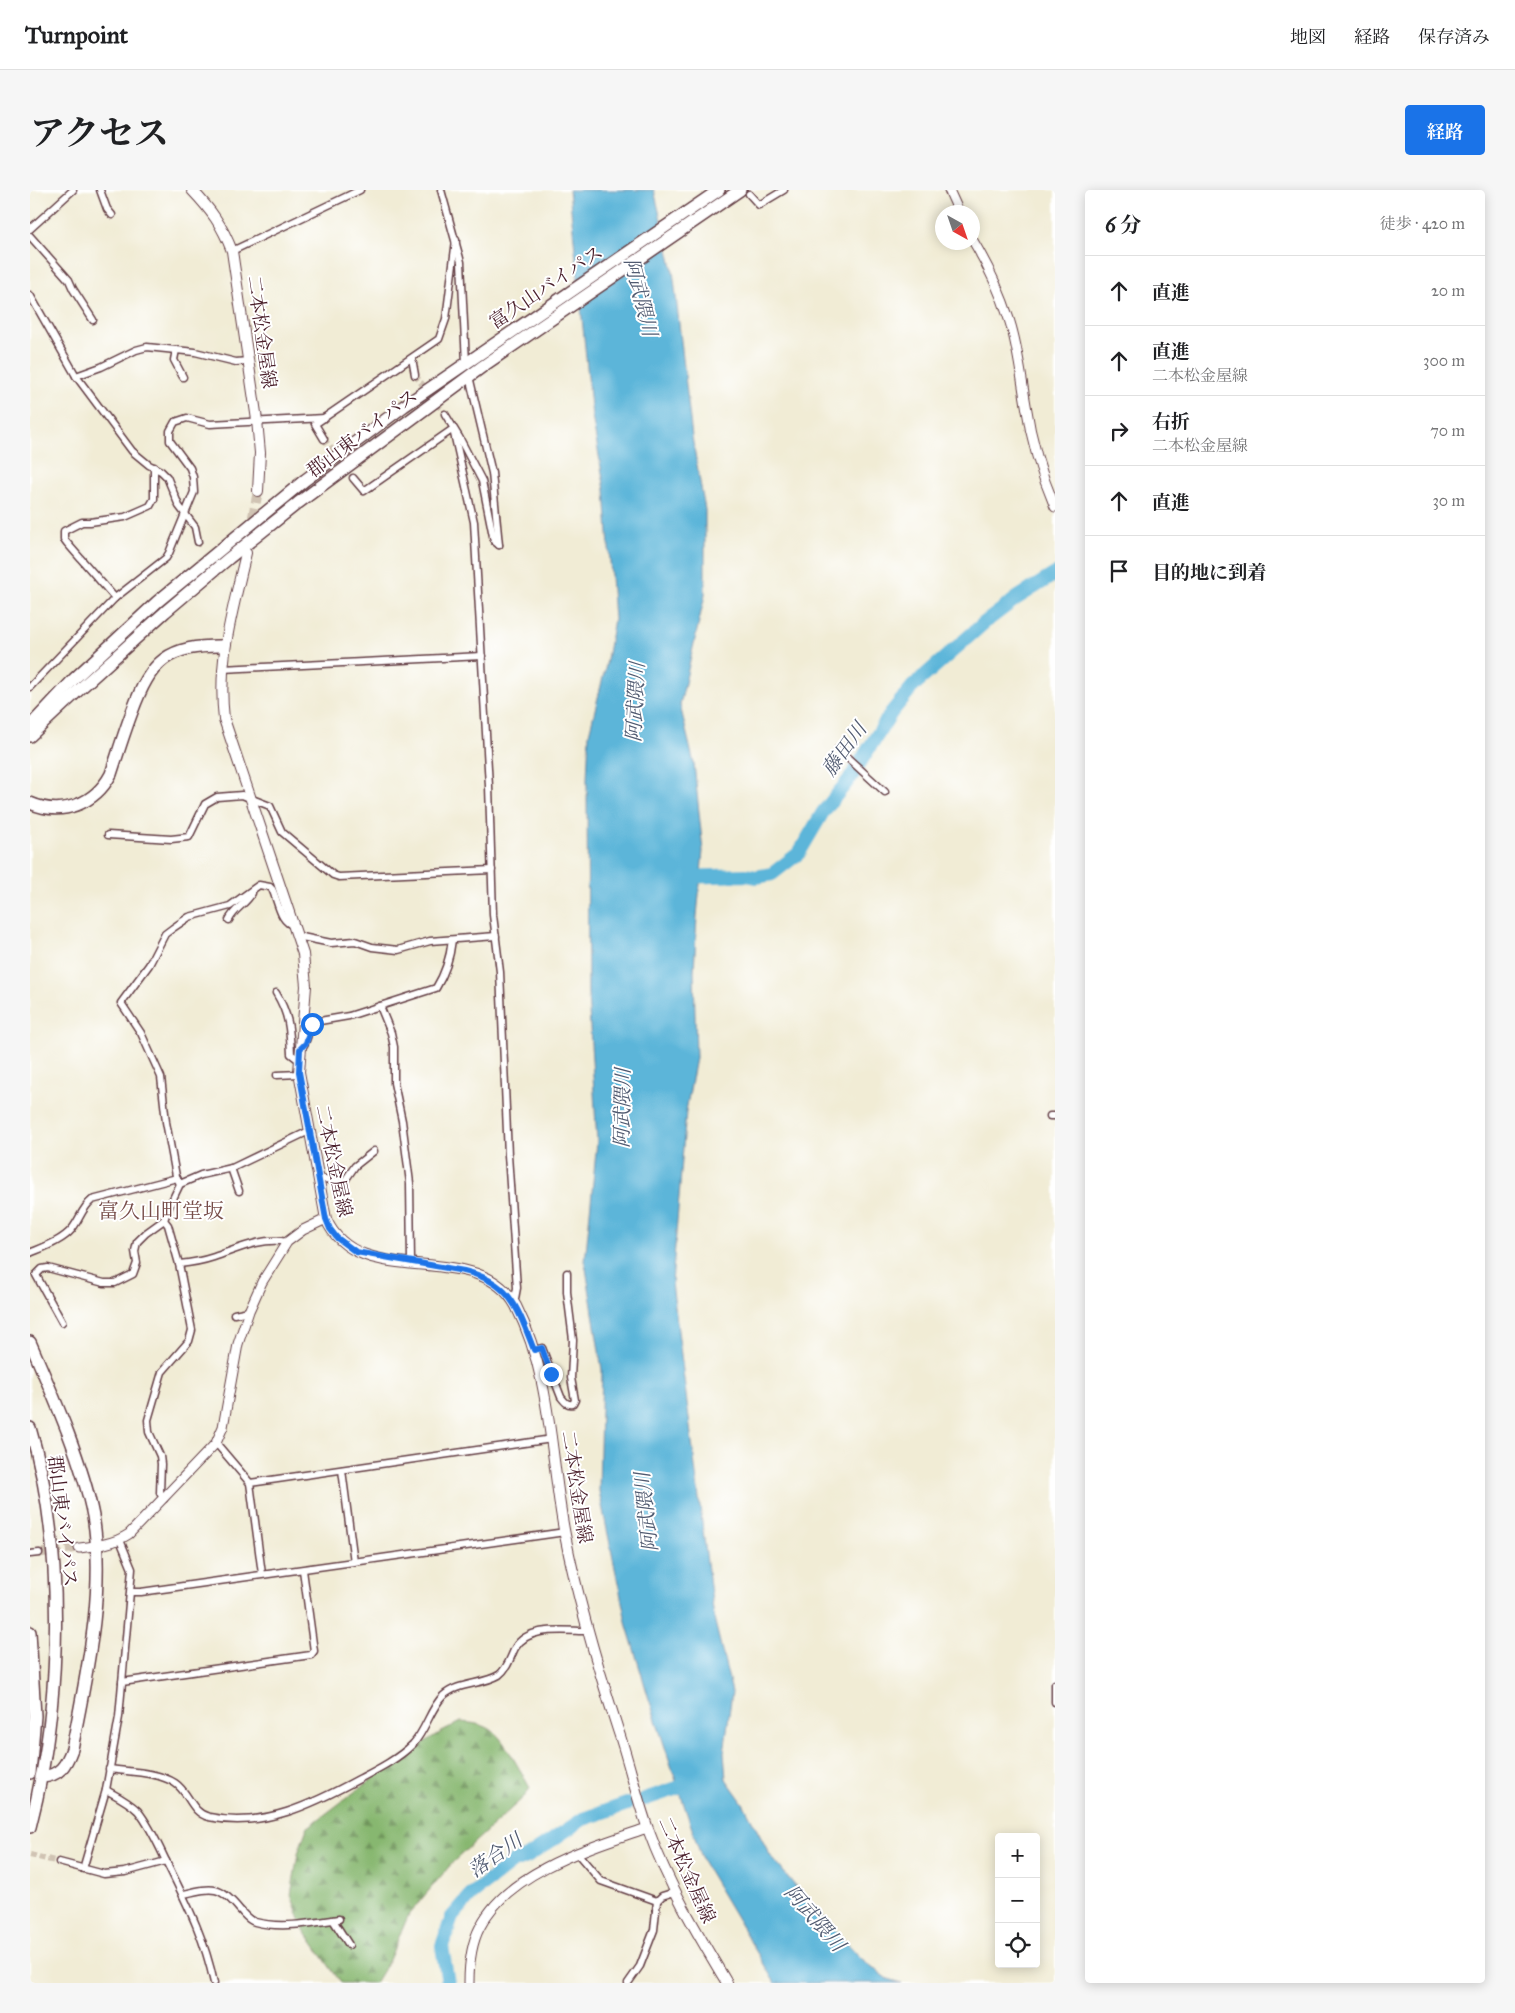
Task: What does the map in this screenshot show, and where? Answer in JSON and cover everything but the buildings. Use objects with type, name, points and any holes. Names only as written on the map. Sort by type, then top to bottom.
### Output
[{"type":"highway","name":"富久山バイパス","points":[[466,363],[719,190]]},
{"type":"highway","name":"郡山東バイパス","points":[[30,736],[82,686],[228,558],[298,503],[468,376],[701,218],[744,192]]},
{"type":"highway","name":"郡山東バイパス","points":[[30,726],[55,698],[114,641],[212,554],[342,452],[466,363]]},
{"type":"highway","points":[[30,804],[45,809],[59,809],[78,805],[93,797],[106,783],[111,774],[139,692],[154,667],[164,658],[191,647],[200,645],[224,646]]},
{"type":"highway","points":[[30,1342],[82,1472],[93,1517],[95,1546],[96,1578],[93,1631],[72,1748],[66,1764],[60,1771],[52,1775],[36,1775],[30,1632]]},
{"type":"highway","name":"郡山東バイパス","points":[[30,1428],[38,1456],[50,1536],[55,1642],[53,1688],[36,1775],[30,1827]]},
{"type":"main road","name":"二本松金屋線","points":[[192,190],[211,210],[223,229],[232,251],[257,420],[260,454],[258,491]]},
{"type":"main road","name":"二本松金屋線","points":[[246,553],[224,646],[222,669],[224,719],[303,954],[306,986],[299,1074],[326,1219],[330,1229],[337,1238],[356,1252],[480,1275],[498,1286],[514,1304],[534,1350],[544,1387],[564,1532],[587,1631],[647,1828],[675,1892],[722,1982]]},
{"type":"street","points":[[30,230],[73,190]]},
{"type":"street","points":[[100,190],[107,210],[112,215]]},
{"type":"street","points":[[232,251],[360,190]]},
{"type":"street","points":[[442,190],[461,262],[466,363]]},
{"type":"street","points":[[744,192],[759,205],[784,190]]},
{"type":"street","points":[[949,190],[956,205]]},
{"type":"street","points":[[30,236],[69,280],[93,320]]},
{"type":"street","points":[[324,439],[315,424],[439,338],[446,319],[456,240]]},
{"type":"street","points":[[978,250],[995,283],[1010,320],[1023,381],[1031,433],[1044,480],[1055,507]]},
{"type":"street","points":[[30,295],[76,376],[132,452],[161,470],[167,477],[179,506],[195,526],[198,542]]},
{"type":"street","points":[[76,376],[102,367],[142,348],[176,350],[236,362],[248,361]]},
{"type":"street","points":[[176,350],[174,360],[184,376]]},
{"type":"street","points":[[412,358],[415,375]]},
{"type":"street","points":[[453,430],[459,437],[482,481],[494,541],[499,545],[492,473],[468,376]]},
{"type":"street","points":[[445,414],[453,430],[474,522],[482,656],[493,915],[500,972],[508,1155],[517,1288],[514,1304]]},
{"type":"street","points":[[30,687],[115,598],[166,558],[175,542],[192,499],[194,484],[190,468],[172,445],[169,437],[172,426],[179,420],[187,418],[210,424],[257,420],[325,418]]},
{"type":"street","points":[[353,478],[364,491],[453,430]]},
{"type":"street","points":[[115,598],[67,543],[64,539],[64,531],[82,522],[125,517],[150,506],[154,499],[154,467]]},
{"type":"street","points":[[222,669],[482,656]]},
{"type":"street","points":[[840,750],[883,790]]},
{"type":"street","points":[[108,835],[163,839],[185,838],[192,834],[205,804],[211,799],[242,795],[270,806],[278,825],[286,837],[333,875],[339,877],[492,870]]},
{"type":"street","points":[[62,1322],[36,1275],[48,1268],[104,1283],[115,1283],[133,1274],[136,1269],[135,1246],[146,1233],[164,1220],[178,1181],[166,1122],[161,1077],[141,1033],[121,1003],[149,965],[165,934],[189,917],[230,906],[259,886],[270,887],[274,892],[284,919],[289,925],[294,925]]},
{"type":"street","points":[[228,920],[231,914],[245,903],[253,890]]},
{"type":"street","points":[[297,936],[331,943],[356,941],[372,947],[398,950],[430,941],[496,936]]},
{"type":"street","points":[[300,1049],[306,1043],[311,1025],[314,1022],[349,1016],[436,988],[449,959],[452,940]]},
{"type":"street","points":[[276,993],[284,1006],[290,1029],[290,1054],[300,1061]]},
{"type":"street","points":[[380,1006],[391,1033],[394,1047],[394,1083],[402,1121],[410,1183],[411,1263]]},
{"type":"street","points":[[277,1075],[299,1074]]},
{"type":"street","points":[[30,1253],[63,1237],[70,1231],[82,1210],[92,1200],[231,1168],[309,1131]]},
{"type":"street","points":[[318,1178],[344,1182],[352,1169],[374,1151]]},
{"type":"street","points":[[231,1168],[239,1191]]},
{"type":"street","points":[[79,1548],[120,1540],[138,1527],[216,1442],[223,1427],[238,1344],[249,1311],[262,1282],[287,1242],[303,1230],[326,1219]]},
{"type":"street","points":[[164,1220],[168,1225],[179,1264],[192,1334],[189,1341],[162,1372],[148,1420],[149,1432],[160,1456],[160,1493],[164,1499]]},
{"type":"street","points":[[179,1264],[212,1258],[260,1242],[277,1240],[287,1242]]},
{"type":"street","points":[[534,1350],[542,1348],[561,1396],[569,1405],[573,1404],[575,1400],[572,1378],[573,1340],[567,1292],[567,1273]]},
{"type":"street","points":[[234,1314],[249,1311]]},
{"type":"street","points":[[250,1483],[552,1439]]},
{"type":"street","points":[[216,1442],[250,1483],[262,1574]]},
{"type":"street","points":[[342,1470],[354,1562]]},
{"type":"street","points":[[130,1592],[303,1570],[564,1532]]},
{"type":"street","points":[[83,1869],[106,1790],[119,1717],[131,1565],[120,1540]]},
{"type":"street","points":[[30,1554],[39,1552]]},
{"type":"street","points":[[122,1682],[311,1655],[314,1652],[313,1637],[303,1570]]},
{"type":"street","points":[[109,1769],[168,1779],[178,1785],[200,1814],[244,1820],[270,1816],[324,1798],[398,1757],[414,1743],[443,1696],[464,1686],[495,1678],[505,1671],[513,1652],[522,1640],[548,1631],[587,1631]]},
{"type":"street","points":[[1055,1684],[1055,1702]]},
{"type":"street","points":[[106,1790],[121,1798],[137,1811],[154,1836],[184,1894],[204,1944],[214,1983]]},
{"type":"street","points":[[469,1983],[469,1964],[480,1927],[491,1910],[515,1886],[577,1853],[647,1828]]},
{"type":"street","points":[[577,1853],[601,1881],[657,1901]]},
{"type":"street","points":[[59,1862],[104,1874],[124,1872],[166,1861]]},
{"type":"street","points":[[184,1894],[206,1889],[219,1891],[231,1898],[248,1919],[253,1922],[290,1924],[336,1920],[349,1946]]},
{"type":"street","points":[[628,1983],[640,1966],[654,1930],[657,1901],[662,1896],[675,1892]]},
{"type":"green space","points":[[461,1722],[474,1723],[494,1732],[509,1750],[530,1788],[525,1796],[453,1862],[409,1914],[389,1960],[375,1983],[341,1983],[304,1930],[291,1895],[298,1853],[307,1828],[386,1768],[434,1736]]},
{"type":"water","name":"阿武隈川","points":[[569,190],[654,190],[673,271],[692,437],[705,510],[705,595],[680,705],[694,764],[703,851],[694,971],[696,1058],[686,1111],[672,1283],[714,1618],[732,1692],[724,1753],[726,1779],[743,1803],[770,1855],[809,1903],[862,1959],[888,1979],[902,1983],[775,1983],[703,1862],[627,1626],[599,1491],[602,1370],[585,1262],[597,1142],[588,994],[587,779],[589,734],[606,665],[614,619],[605,490],[592,416]]},
{"type":"waterway","name":"藤田川","points":[[683,877],[746,875],[756,877],[772,874],[799,853],[823,812],[851,777],[891,713],[913,686],[984,623],[1017,598],[1055,574]]},
{"type":"waterway","name":"落合川","points":[[645,1799],[695,1782]]},
{"type":"waterway","name":"落合川","points":[[448,1983],[442,1946],[452,1917],[471,1895],[513,1862],[527,1857],[583,1819],[627,1804]]},
{"type":"tunnel","points":[[415,375],[445,414]]},
{"type":"tunnel","points":[[324,439],[353,478]]},
{"type":"tunnel","points":[[247,547],[258,491]]},
{"type":"tunnel","points":[[39,1553],[79,1548]]},
{"type":"tunnel","points":[[30,1855],[59,1862]]},
{"type":"district","name":"富久山町堂坂","points":[[161,1211]]},
{"type":"route","points":[[312,1024],[306,1043],[300,1049],[299,1072],[326,1219],[330,1229],[344,1245],[363,1255],[464,1271],[493,1281],[514,1304],[534,1350],[542,1348],[551,1374]]}]
